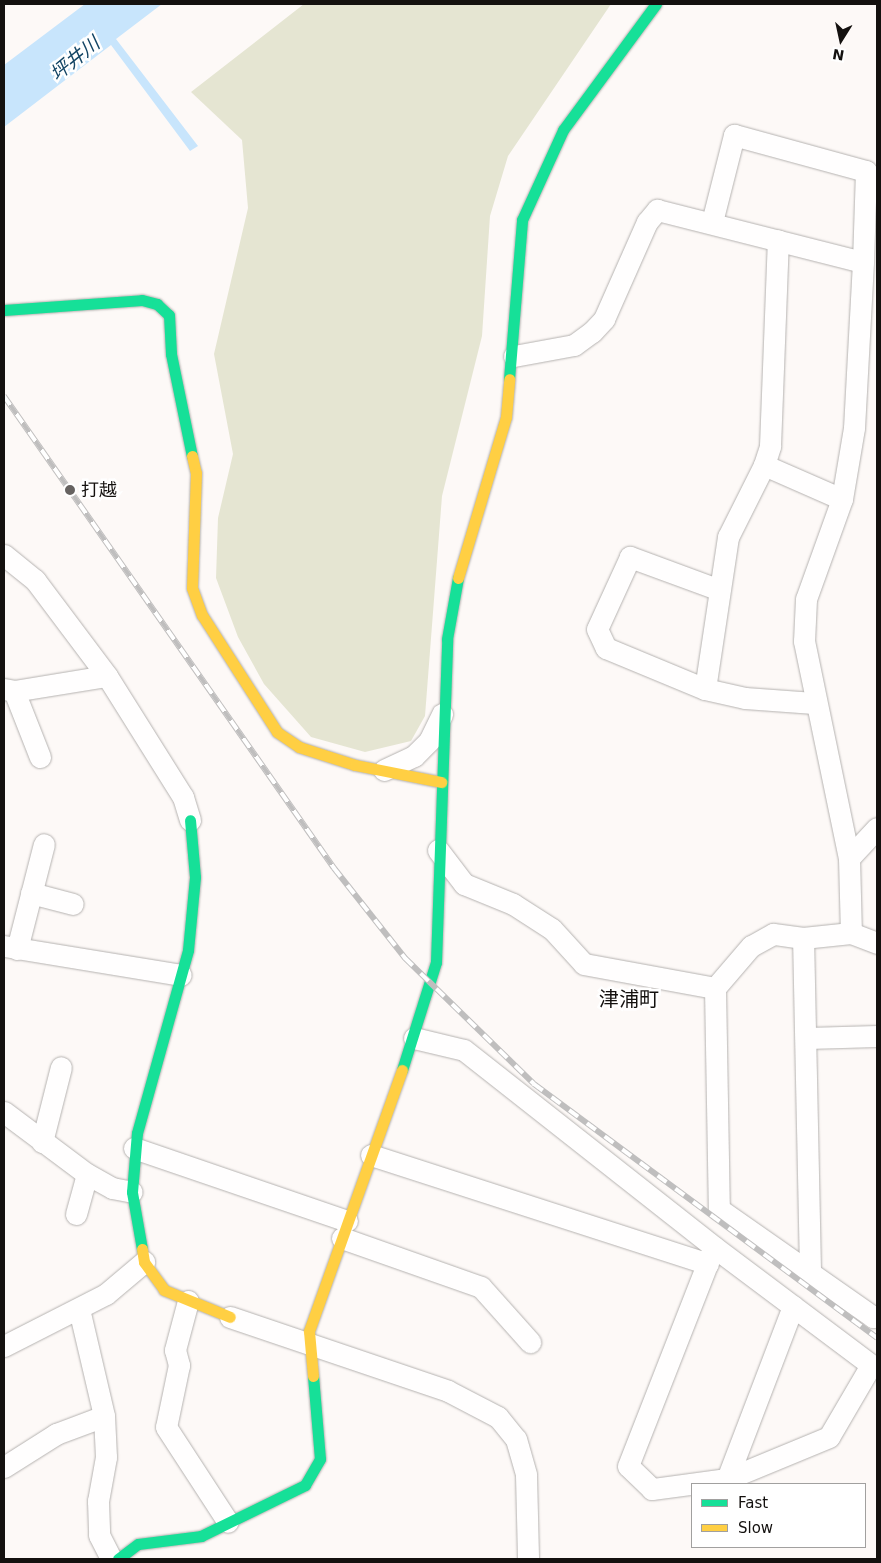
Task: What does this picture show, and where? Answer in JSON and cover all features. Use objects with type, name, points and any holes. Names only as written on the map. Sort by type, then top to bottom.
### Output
[{"type":"street","points":[[118,1559],[138,1544],[201,1536],[305,1485],[320,1459],[308,1343],[319,1298],[414,1038],[436,962],[443,712],[456,587],[506,417],[514,356],[517,250],[530,199],[564,130],[656,4]]},
{"type":"street","points":[[712,222],[734,135],[866,172],[854,428],[842,499],[806,600],[804,640],[814,703],[848,858],[851,933]]},
{"type":"street","points":[[514,356],[574,345],[592,332],[604,319],[647,222],[657,210],[712,222],[862,262]]},
{"type":"street","points":[[704,689],[717,589],[728,537],[764,465],[770,446],[778,240]]},
{"type":"street","points":[[4,310],[142,300],[157,304],[169,315],[174,333],[171,354],[196,473],[192,588],[202,615],[277,732],[300,747],[384,770],[441,782]]},
{"type":"street","points":[[764,465],[842,499]]},
{"type":"street","points":[[4,555],[35,580],[107,676],[183,796],[190,820],[195,877],[181,975],[134,1148],[132,1192],[144,1262],[164,1290],[188,1301],[230,1318],[448,1391],[498,1417],[516,1439],[526,1475],[528,1559]]},
{"type":"street","points":[[717,589],[630,558],[598,629],[606,648],[704,689],[745,698],[814,703]]},
{"type":"street","points":[[40,757],[9,690],[107,676]]},
{"type":"street","points":[[384,770],[414,756],[429,741],[443,712]]},
{"type":"street","points":[[848,858],[877,828]]},
{"type":"street","points":[[44,844],[31,893],[10,947],[181,975]]},
{"type":"street","points":[[438,850],[464,884],[513,904],[552,929],[584,964],[714,988]]},
{"type":"street","points":[[31,893],[73,904]]},
{"type":"street","points":[[877,943],[851,933],[803,938],[772,934],[751,946],[714,988],[719,1209],[810,1270],[873,1317],[877,1316]]},
{"type":"street","points":[[803,938],[807,1038],[810,1270]]},
{"type":"street","points":[[807,1038],[877,1036]]},
{"type":"street","points":[[414,1038],[464,1050],[711,1255],[793,1306],[871,1366],[830,1437],[727,1479],[697,1483]]},
{"type":"street","points":[[42,1142],[60,1067]]},
{"type":"street","points":[[4,1112],[87,1174],[112,1188],[132,1192]]},
{"type":"street","points":[[134,1148],[345,1230],[481,1287],[530,1342]]},
{"type":"street","points":[[370,1155],[711,1255]]},
{"type":"street","points":[[76,1214],[87,1174]]},
{"type":"street","points":[[691,1484],[652,1489],[628,1466],[711,1255]]},
{"type":"street","points":[[4,1346],[78,1309],[144,1262]]},
{"type":"street","points":[[188,1301],[175,1350],[179,1365],[166,1427],[228,1522]]},
{"type":"street","points":[[727,1479],[793,1306]]},
{"type":"street","points":[[78,1309],[104,1416],[106,1457],[98,1501],[99,1535],[110,1559]]},
{"type":"street","points":[[4,1467],[56,1434],[104,1416]]},
{"type":"green space","points":[[304,4],[611,4],[508,156],[490,216],[482,336],[442,496],[425,716],[411,741],[365,752],[311,737],[264,684],[238,637],[216,578],[218,518],[233,454],[214,354],[248,208],[242,140],[191,92]]},
{"type":"water","name":"坪井川","points":[[85,4],[162,4],[116,39],[198,146],[190,151],[111,45],[4,127],[4,65]]},
{"type":"railway","points":[[4,396],[334,868],[405,958],[534,1084],[877,1338]]},
{"type":"traffic: fast","points":[[509,379],[522,220],[563,130],[656,4]]},
{"type":"traffic: fast","points":[[4,310],[142,300],[157,304],[169,315],[171,354],[192,456]]},
{"type":"traffic: fast","points":[[402,1070],[436,962],[447,639],[458,578]]},
{"type":"traffic: fast","points":[[142,1249],[132,1192],[137,1133],[188,950],[195,877],[190,820]]},
{"type":"traffic: fast","points":[[118,1559],[138,1544],[201,1536],[305,1485],[320,1459],[313,1376]]},
{"type":"traffic: slow","points":[[458,578],[506,417],[509,379]]},
{"type":"traffic: slow","points":[[192,456],[196,473],[192,588],[202,615],[277,732],[299,747],[355,765],[441,782]]},
{"type":"traffic: slow","points":[[313,1376],[309,1331],[402,1070]]},
{"type":"traffic: slow","points":[[142,1249],[144,1262],[164,1290],[230,1317]]},
{"type":"place","name":"打越","points":[[70,490]]},
{"type":"district","name":"津浦町","points":[[629,999]]}]
